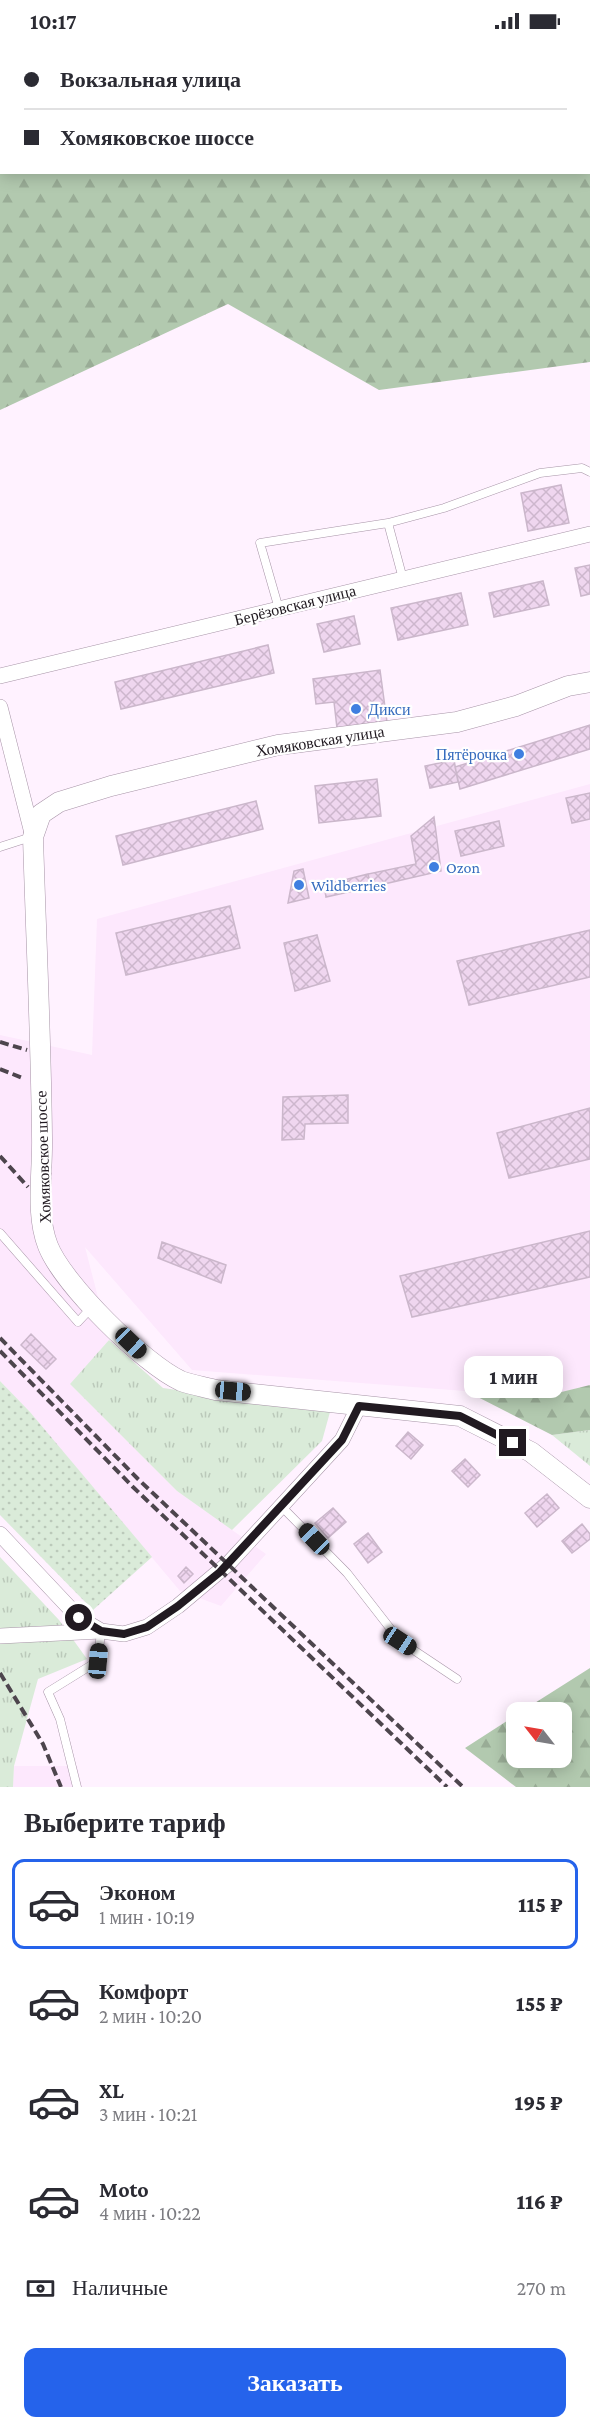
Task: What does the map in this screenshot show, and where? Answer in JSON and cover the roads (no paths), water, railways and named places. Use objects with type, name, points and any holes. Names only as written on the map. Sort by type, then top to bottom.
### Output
[{"type":"street","name":"Берёзовская улица","points":[[0,676],[590,534]]},
{"type":"street","name":"Хомяковская улица","points":[[33,837],[41,814],[59,802],[111,786],[278,745],[457,722],[516,706],[568,686],[590,682]]},
{"type":"street","points":[[0,708],[33,837]]},
{"type":"street","name":"Хомяковское шоссе","points":[[33,837],[42,1138],[42,1221],[48,1246],[63,1273],[145,1356],[181,1381],[216,1390],[460,1416],[531,1452],[590,1498]]},
{"type":"street","points":[[0,1635],[101,1631],[124,1634],[147,1627],[178,1606],[220,1572],[342,1440],[359,1406]]},
{"type":"street","points":[[0,1534],[79,1618],[101,1631]]},
{"type":"lane","points":[[279,609],[260,543],[388,523],[444,508],[540,472],[582,468],[590,472]]},
{"type":"lane","points":[[388,523],[403,579]]},
{"type":"lane","points":[[0,848],[33,837]]},
{"type":"lane","points":[[0,1233],[78,1322],[93,1305]]},
{"type":"lane","points":[[281,1506],[347,1573],[400,1641],[457,1679]]},
{"type":"lane","points":[[77,1787],[60,1719],[48,1692],[98,1661],[101,1631]]},
{"type":"railway","points":[[0,1042],[27,1050]]},
{"type":"railway","points":[[0,1069],[25,1079]]},
{"type":"railway","points":[[0,1156],[28,1187]]},
{"type":"railway","points":[[0,1338],[138,1479],[463,1787]]},
{"type":"railway","points":[[0,1351],[133,1487],[447,1787]]},
{"type":"railway","points":[[0,1673],[43,1744],[61,1787]]},
{"type":"place","name":"Дикси","points":[[356,709]]},
{"type":"place","name":"Пятёрочка","points":[[519,754]]},
{"type":"place","name":"Ozon","points":[[434,867]]},
{"type":"place","name":"Wildberries","points":[[299,885]]}]
